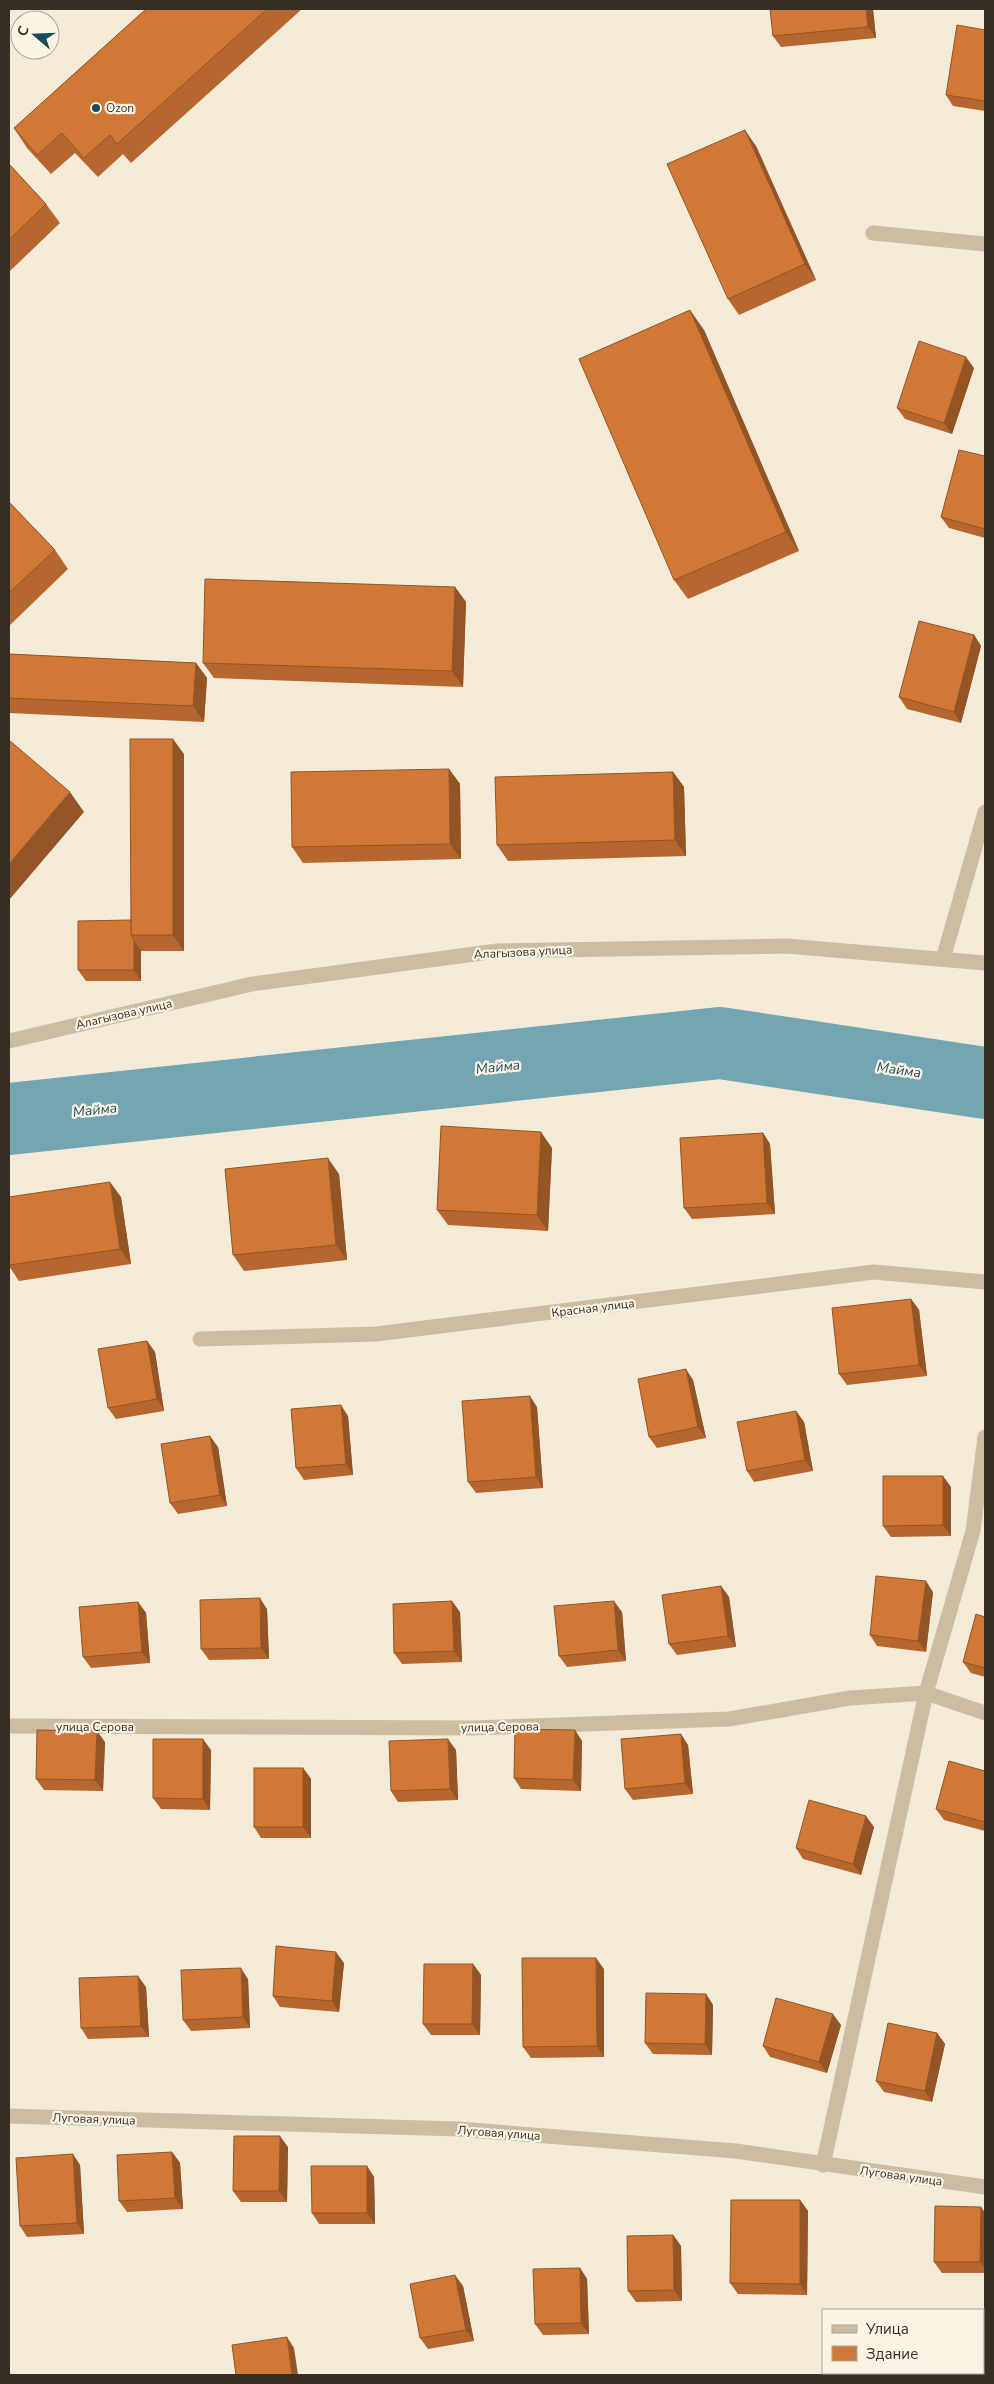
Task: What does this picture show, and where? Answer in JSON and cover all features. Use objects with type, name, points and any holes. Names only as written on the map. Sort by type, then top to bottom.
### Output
[{"type":"street","points":[[874,233],[985,244]]},
{"type":"street","points":[[943,958],[985,812]]},
{"type":"street","name":"Алагызова улица","points":[[9,1041],[252,984],[497,951],[787,946],[985,963]]},
{"type":"street","name":"Красная улица","points":[[200,1339],[376,1334],[874,1272],[985,1282]]},
{"type":"street","points":[[823,2164],[926,1693],[973,1531],[985,1437]]},
{"type":"street","name":"улица Серова","points":[[9,1726],[472,1728],[729,1720],[850,1698],[926,1693],[985,1713]]},
{"type":"street","name":"Луговая улица","points":[[9,2116],[458,2129],[736,2151],[985,2187]]},
{"type":"building","points":[[146,9],[267,9],[117,144],[110,135],[84,158],[62,133],[37,155],[14,128]]},
{"type":"building","points":[[770,9],[866,9],[868,27],[773,36]]},
{"type":"building","points":[[957,25],[985,30],[985,101],[946,95]]},
{"type":"building","points":[[745,130],[805,264],[728,299],[667,164]]},
{"type":"building","points":[[9,164],[46,204],[9,240]]},
{"type":"building","points":[[690,310],[786,532],[674,580],[579,359]]},
{"type":"building","points":[[919,341],[966,357],[944,423],[897,408]]},
{"type":"building","points":[[959,450],[985,456],[985,529],[941,517]]},
{"type":"building","points":[[9,502],[55,550],[9,593]]},
{"type":"building","points":[[205,579],[455,587],[452,671],[203,663]]},
{"type":"building","points":[[919,621],[974,635],[954,712],[899,697]]},
{"type":"building","points":[[9,654],[196,663],[193,706],[9,698]]},
{"type":"building","points":[[130,739],[173,739],[173,935],[131,935]]},
{"type":"building","points":[[9,740],[70,792],[9,864]]},
{"type":"building","points":[[449,769],[450,844],[292,847],[291,772]]},
{"type":"building","points":[[673,772],[675,840],[497,845],[495,777]]},
{"type":"building","points":[[131,920],[131,935],[134,940],[134,970],[78,970],[78,921]]},
{"type":"building","points":[[441,1126],[541,1132],[537,1215],[437,1210]]},
{"type":"building","points":[[763,1133],[767,1203],[684,1208],[680,1138]]},
{"type":"building","points":[[328,1158],[336,1245],[233,1255],[225,1169]]},
{"type":"building","points":[[110,1182],[120,1249],[9,1265],[9,1197]]},
{"type":"building","points":[[911,1299],[919,1365],[839,1374],[832,1308]]},
{"type":"building","points":[[147,1341],[157,1399],[108,1408],[98,1349]]},
{"type":"building","points":[[686,1369],[698,1427],[649,1437],[638,1379]]},
{"type":"building","points":[[530,1396],[536,1477],[468,1482],[462,1401]]},
{"type":"building","points":[[341,1405],[346,1464],[296,1468],[291,1409]]},
{"type":"building","points":[[796,1411],[805,1460],[747,1471],[737,1422]]},
{"type":"building","points":[[210,1436],[220,1495],[170,1503],[161,1444]]},
{"type":"building","points":[[883,1476],[943,1476],[943,1525],[883,1526]]},
{"type":"building","points":[[876,1576],[926,1581],[918,1641],[870,1635]]},
{"type":"building","points":[[721,1586],[728,1636],[669,1644],[662,1595]]},
{"type":"building","points":[[260,1598],[261,1648],[201,1649],[200,1600]]},
{"type":"building","points":[[452,1601],[454,1651],[394,1653],[393,1604]]},
{"type":"building","points":[[614,1601],[618,1650],[559,1656],[554,1606]]},
{"type":"building","points":[[138,1602],[142,1652],[83,1657],[79,1607]]},
{"type":"building","points":[[976,1614],[985,1617],[985,1668],[963,1662]]},
{"type":"building","points":[[515,1729],[575,1730],[573,1780],[514,1778]]},
{"type":"building","points":[[37,1730],[97,1731],[95,1780],[36,1779]]},
{"type":"building","points":[[681,1734],[685,1783],[625,1789],[621,1739]]},
{"type":"building","points":[[153,1739],[203,1739],[203,1799],[153,1798]]},
{"type":"building","points":[[448,1739],[450,1789],[391,1791],[389,1741]]},
{"type":"building","points":[[949,1761],[985,1771],[985,1822],[936,1809]]},
{"type":"building","points":[[254,1768],[303,1768],[303,1827],[254,1827]]},
{"type":"building","points":[[809,1800],[866,1816],[853,1864],[796,1848]]},
{"type":"building","points":[[276,1946],[336,1952],[332,2001],[273,1996]]},
{"type":"building","points":[[522,1958],[596,1958],[597,2046],[523,2047]]},
{"type":"building","points":[[424,1964],[473,1964],[472,2024],[423,2024]]},
{"type":"building","points":[[241,1968],[243,2017],[183,2020],[181,1970]]},
{"type":"building","points":[[138,1976],[141,2026],[81,2028],[79,1978]]},
{"type":"building","points":[[646,1993],[706,1994],[705,2044],[645,2043]]},
{"type":"building","points":[[776,1998],[833,2014],[819,2062],[763,2046]]},
{"type":"building","points":[[888,2023],[937,2033],[925,2091],[876,2081]]},
{"type":"building","points":[[234,2136],[280,2136],[279,2191],[233,2191]]},
{"type":"building","points":[[172,2152],[175,2198],[119,2201],[117,2155]]},
{"type":"building","points":[[73,2154],[77,2223],[20,2226],[16,2158]]},
{"type":"building","points":[[311,2166],[367,2166],[367,2213],[312,2213]]},
{"type":"building","points":[[731,2200],[800,2200],[800,2284],[730,2283]]},
{"type":"building","points":[[935,2206],[981,2207],[980,2262],[934,2262]]},
{"type":"building","points":[[673,2235],[674,2290],[628,2291],[627,2236]]},
{"type":"building","points":[[580,2268],[581,2323],[535,2324],[533,2269]]},
{"type":"building","points":[[455,2275],[466,2330],[420,2338],[410,2284]]},
{"type":"building","points":[[287,2337],[292,2375],[236,2375],[232,2345]]},
{"type":"waterway","name":"Майма","points":[[9,1119],[720,1043],[985,1083]]},
{"type":"place","name":"Ozon","points":[[96,108]]}]
